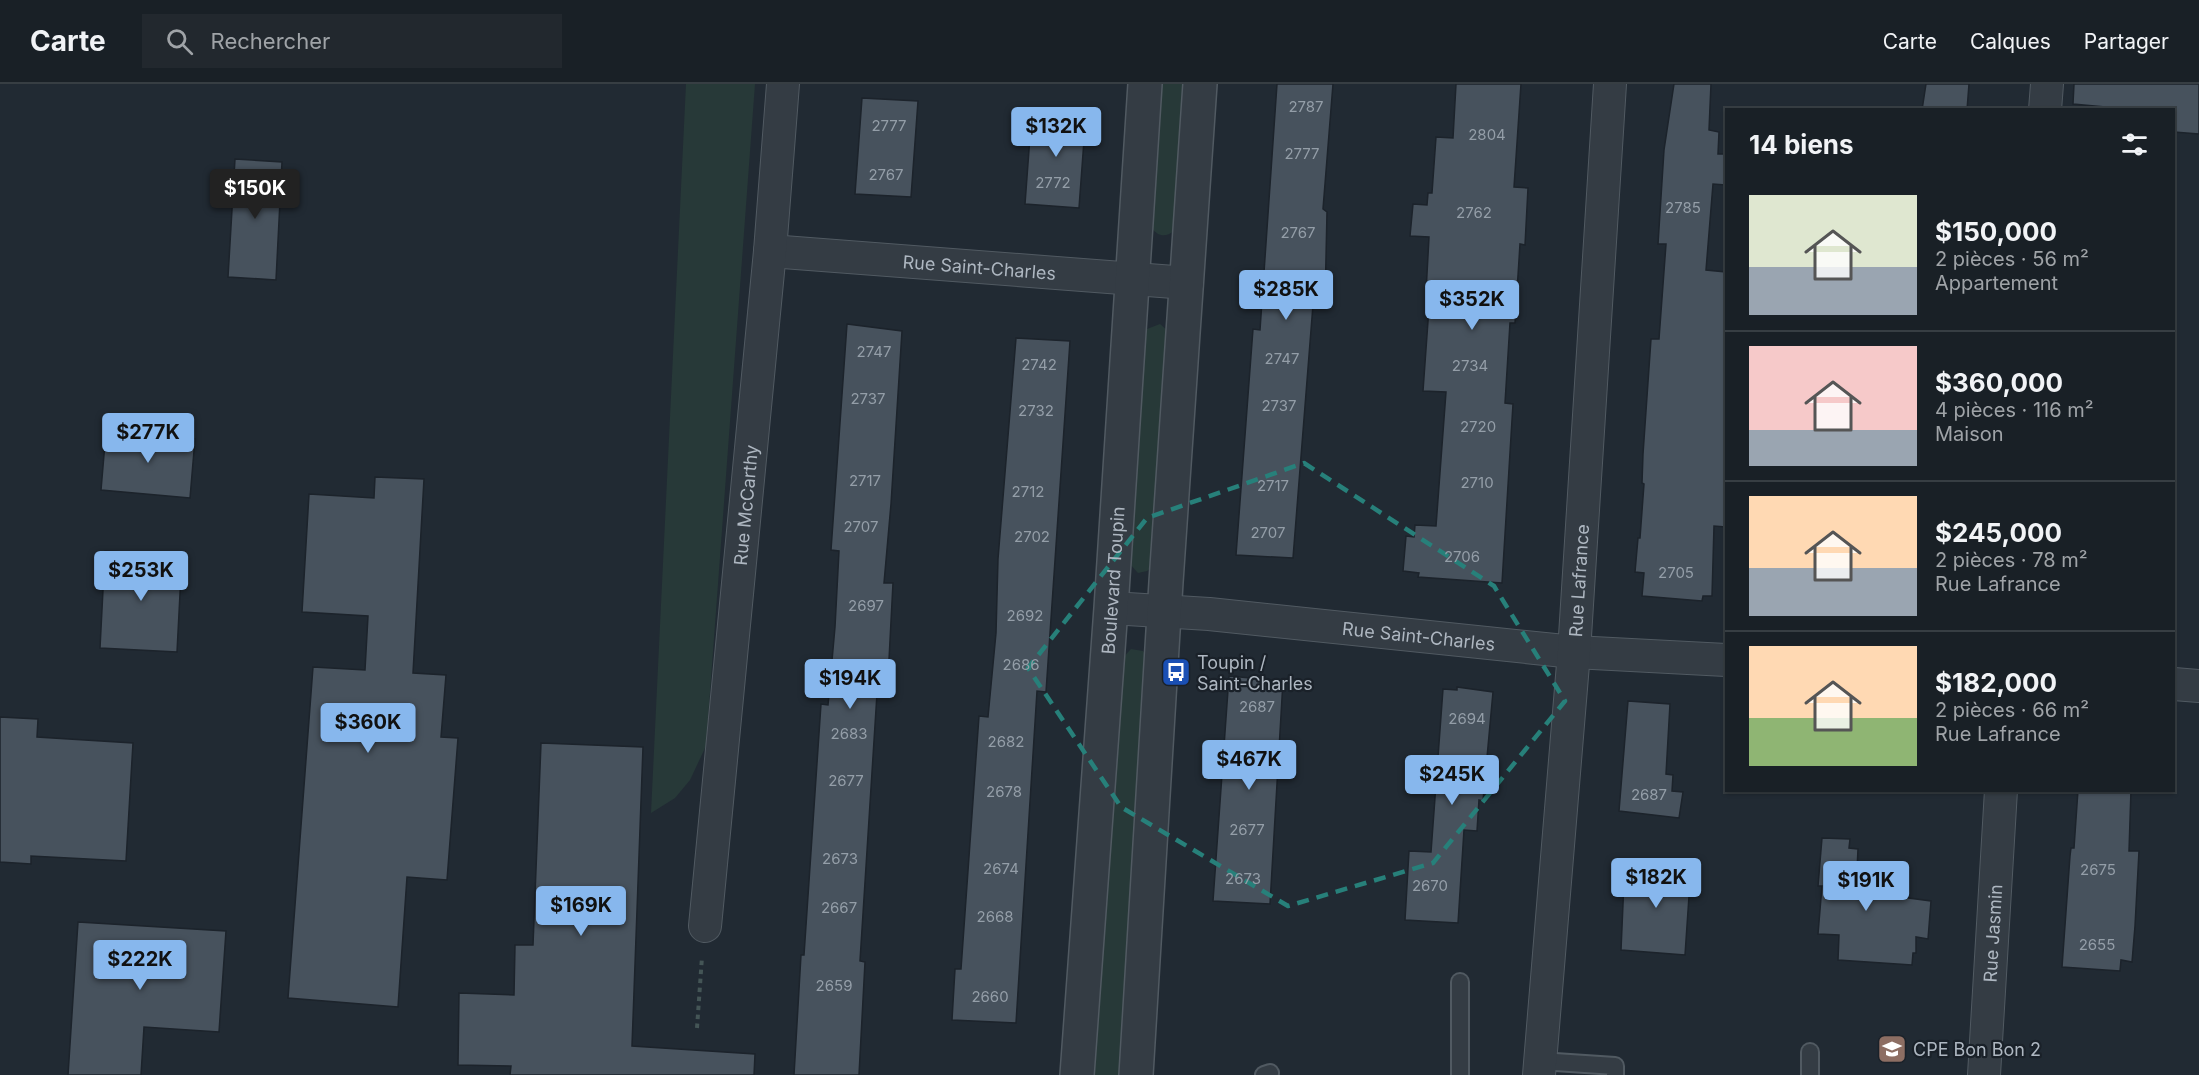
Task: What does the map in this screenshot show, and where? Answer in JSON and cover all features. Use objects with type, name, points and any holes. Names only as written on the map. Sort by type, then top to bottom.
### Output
[{"type":"street","name":"Rue McCarthy","points":[[705,926],[770,250],[783,84]]},
{"type":"street","name":"Boulevard Toupin","points":[[1077,1075],[1112,608],[1145,84]]},
{"type":"street","points":[[1136,1075],[1200,84]]},
{"type":"street","name":"Rue Lafrance","points":[[1540,1068],[1574,652],[1610,84]]},
{"type":"street","points":[[2045,108],[2047,84]]},
{"type":"street","name":"Rue Saint-Charles","points":[[770,250],[1187,283]]},
{"type":"street","name":"Rue Saint-Charles","points":[[1112,608],[1209,614],[1574,652],[1725,660]]},
{"type":"street","points":[[2175,684],[2199,686]]},
{"type":"street","name":"Rue Jasmin","points":[[1984,1075],[2001,792]]},
{"type":"lane","points":[[1460,982],[1460,1075]]},
{"type":"lane","points":[[1810,1052],[1810,1075]]},
{"type":"lane","points":[[1540,1068],[1615,1066],[1615,1075]]},
{"type":"path","points":[[697,1028],[705,926]]},
{"type":"highlighted area","points":[[1304,463],[1494,586],[1565,701],[1433,863],[1288,906],[1121,807],[1028,668],[1147,518]]},
{"type":"shaded area","points":[[686,84],[755,84],[706,746],[690,780],[675,798],[651,813]]},
{"type":"shaded area","points":[[1158,84],[1187,84],[1175,230],[1165,235],[1156,233],[1151,227]]},
{"type":"shaded area","points":[[1160,324],[1169,332],[1152,567],[1138,573],[1129,563],[1143,336],[1147,329]]},
{"type":"shaded area","points":[[1131,649],[1143,651],[1147,657],[1122,1075],[1092,1075],[1121,660]]},
{"type":"building","points":[[1277,84],[1333,84],[1323,209],[1327,212],[1325,303],[1313,305],[1293,558],[1236,555],[1253,329],[1260,330]]},
{"type":"building","points":[[1456,84],[1521,84],[1514,187],[1528,188],[1525,245],[1520,244],[1515,323],[1510,323],[1505,403],[1513,404],[1502,583],[1418,577],[1419,573],[1403,571],[1406,536],[1414,537],[1415,525],[1436,526],[1446,392],[1423,391],[1430,293],[1426,292],[1429,237],[1410,236],[1413,204],[1427,205],[1428,193],[1432,193],[1436,137],[1453,138]]},
{"type":"building","points":[[1674,84],[1711,84],[1709,130],[1719,132],[1718,154],[1725,154],[1725,185],[1713,184],[1706,270],[1725,272],[1725,527],[1714,526],[1712,596],[1703,596],[1702,601],[1642,596],[1644,573],[1635,572],[1644,484],[1642,483],[1643,454],[1651,339],[1659,339],[1666,244],[1658,244],[1664,150]]},
{"type":"building","points":[[1926,84],[1969,84],[1967,108],[1922,108]]},
{"type":"building","points":[[2074,84],[2199,84],[2199,134],[2175,132],[2175,108],[2116,108],[2073,104]]},
{"type":"building","points":[[862,98],[918,101],[911,197],[855,194]]},
{"type":"building","points":[[1032,109],[1086,113],[1079,208],[1025,204]]},
{"type":"building","points":[[235,159],[282,162],[276,280],[228,277]]},
{"type":"building","points":[[847,324],[902,331],[884,583],[893,583],[888,679],[878,678],[860,961],[865,962],[859,1075],[794,1075],[821,704],[828,705],[835,627],[839,551],[831,550]]},
{"type":"building","points":[[1016,338],[1070,341],[1046,692],[1037,691],[1016,1023],[952,1020],[955,969],[961,969],[979,716],[988,717],[996,633],[998,559]]},
{"type":"building","points":[[106,431],[195,439],[190,498],[101,490]]},
{"type":"building","points":[[375,477],[424,479],[413,673],[446,675],[441,737],[458,738],[447,880],[407,877],[398,1007],[288,998],[313,667],[365,670],[368,616],[302,612],[309,494],[374,498]]},
{"type":"building","points":[[105,551],[182,555],[177,652],[100,648]]},
{"type":"building","points":[[1229,676],[1283,681],[1270,904],[1213,901]]},
{"type":"building","points":[[1457,687],[1493,692],[1483,801],[1479,800],[1477,831],[1464,830],[1458,923],[1405,920],[1409,851],[1431,852],[1443,689],[1457,690]]},
{"type":"building","points":[[1628,701],[1670,704],[1666,774],[1673,775],[1672,791],[1683,792],[1679,818],[1619,811]]},
{"type":"building","points":[[0,717],[38,719],[37,737],[133,743],[126,861],[31,856],[31,864],[0,862]]},
{"type":"building","points":[[541,743],[643,747],[632,1046],[755,1054],[754,1075],[510,1075],[511,1066],[458,1065],[459,993],[514,995],[515,945],[533,945]]},
{"type":"building","points":[[2078,792],[2131,792],[2129,851],[2139,851],[2135,926],[2132,962],[2121,960],[2120,971],[2062,967],[2070,856],[2071,848],[2074,848]]},
{"type":"building","points":[[1822,838],[1850,839],[1849,848],[1858,849],[1856,891],[1931,901],[1928,939],[1916,937],[1916,953],[1913,953],[1912,965],[1838,960],[1839,935],[1818,934],[1822,886],[1818,886]]},
{"type":"building","points":[[1627,864],[1691,867],[1685,955],[1621,950],[1624,881],[1626,881]]},
{"type":"building","points":[[78,922],[226,931],[219,1032],[144,1027],[141,1075],[68,1075]]},
{"type":"place","name":"Toupin / Saint-Charles","points":[[1176,672]]},
{"type":"place","name":"CPE Bon Bon 2","points":[[1892,1049]]}]
